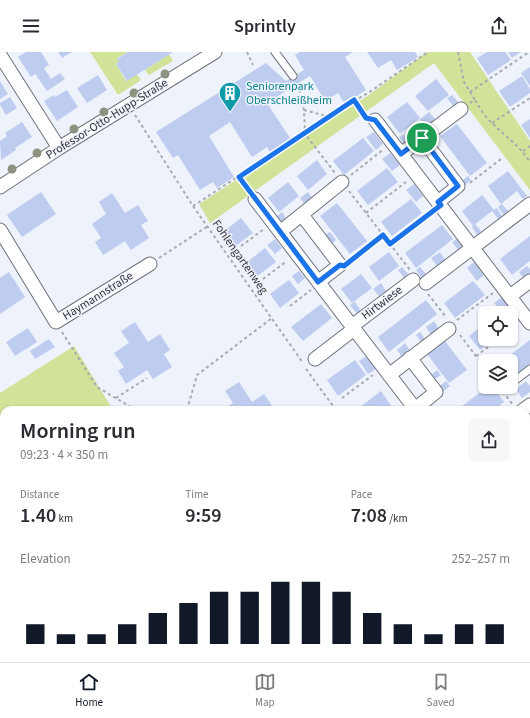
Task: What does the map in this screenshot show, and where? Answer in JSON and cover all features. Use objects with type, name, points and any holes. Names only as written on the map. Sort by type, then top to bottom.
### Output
[{"type":"street","name":"Professor-Otto-Hupp-Straße","points":[[0,187],[59,148],[215,52]]},
{"type":"street","points":[[0,55],[59,148]]},
{"type":"street","points":[[401,154],[461,109]]},
{"type":"street","points":[[375,120],[530,323]]},
{"type":"street","points":[[422,138],[458,186],[439,204]]},
{"type":"street","points":[[276,227],[302,215],[342,182]]},
{"type":"street","name":"Hirtwiese","points":[[255,199],[413,406]]},
{"type":"street","points":[[426,287],[530,204]]},
{"type":"street","points":[[302,215],[340,265],[319,283]]},
{"type":"street","name":"Haymannstraße","points":[[0,230],[56,322],[150,264]]},
{"type":"street","name":"Hirtwiese","points":[[315,359],[412,276]]},
{"type":"street","points":[[506,291],[530,281]]},
{"type":"street","points":[[386,371],[410,358],[451,326]]},
{"type":"street","name":"Hirtwiese","points":[[410,358],[436,392],[419,406]]},
{"type":"lane","points":[[275,52],[293,76]]},
{"type":"lane","points":[[518,378],[530,369]]},
{"type":"path","points":[[247,52],[253,65]]},
{"type":"path","points":[[193,206],[305,134],[354,100],[368,93],[428,52]]},
{"type":"path","points":[[458,52],[464,82],[482,112],[523,151],[530,162]]},
{"type":"path","points":[[470,92],[529,52]]},
{"type":"path","points":[[298,84],[304,110],[305,134],[390,244],[412,276]]},
{"type":"path","points":[[492,123],[530,98]]},
{"type":"path","points":[[354,100],[366,118],[375,120]]},
{"type":"path","points":[[461,109],[475,100]]},
{"type":"path","points":[[304,110],[330,117]]},
{"type":"path","name":"Fohlengartenweg","points":[[133,112],[193,206],[333,406]]},
{"type":"path","points":[[342,182],[393,142]]},
{"type":"path","points":[[523,151],[530,146]]},
{"type":"path","points":[[458,186],[462,189],[501,159]]},
{"type":"path","points":[[366,213],[417,174]]},
{"type":"path","points":[[239,177],[255,199]]},
{"type":"path","points":[[390,244],[439,204]]},
{"type":"path","points":[[150,264],[208,226]]},
{"type":"path","points":[[241,246],[276,227]]},
{"type":"path","points":[[340,265],[344,266],[383,235]]},
{"type":"path","points":[[263,279],[296,253]]},
{"type":"path","points":[[290,306],[319,283]]},
{"type":"path","points":[[426,287],[451,326],[478,359]]},
{"type":"path","points":[[451,326],[506,291]]},
{"type":"path","points":[[189,406],[197,375],[272,318]]},
{"type":"path","points":[[56,322],[97,387],[129,406]]},
{"type":"path","points":[[476,356],[490,346]]},
{"type":"path","points":[[342,398],[386,371]]},
{"type":"path","points":[[116,398],[147,378]]},
{"type":"path","points":[[504,394],[514,406]]},
{"type":"green space","points":[[90,52],[128,52],[117,58],[119,61],[116,64],[126,81],[137,74],[141,80],[118,95]]},
{"type":"green space","points":[[427,52],[470,52],[530,141],[530,190],[434,63],[210,223],[199,204],[366,97]]},
{"type":"green space","points":[[169,54],[173,61],[149,75],[145,70]]},
{"type":"green space","points":[[74,346],[111,406],[0,406],[0,393]]},
{"type":"building","points":[[26,52],[41,52],[49,65],[44,68],[51,79],[60,73],[65,79],[47,91],[35,74],[31,77],[18,57]]},
{"type":"building","points":[[58,52],[72,52],[62,58]]},
{"type":"building","points":[[128,52],[173,52],[127,81],[116,64],[119,61],[117,59]]},
{"type":"building","name":"Seniorenpark Oberschleißheim","points":[[300,52],[353,52],[345,57],[366,90],[345,104],[338,93],[325,101],[310,76],[267,103],[292,141],[271,154],[267,147],[252,157],[230,122],[209,136],[234,177],[217,188],[213,182],[200,190],[178,155],[173,158],[156,132],[266,63],[286,81],[304,70],[295,55]]},
{"type":"building","points":[[367,52],[415,52],[418,57],[397,70],[391,60],[378,68]]},
{"type":"building","points":[[487,52],[505,52],[511,60],[488,75],[477,58]]},
{"type":"building","points":[[508,52],[521,52],[512,58]]},
{"type":"building","points":[[530,67],[530,86],[521,73]]},
{"type":"building","points":[[98,75],[107,90],[87,103],[77,88]]},
{"type":"building","points":[[522,76],[530,89],[530,93],[510,107],[499,91]]},
{"type":"building","points":[[436,79],[449,95],[428,111],[415,96]]},
{"type":"building","points":[[0,81],[8,94],[0,99]]},
{"type":"building","points":[[67,90],[78,107],[57,121],[44,101]]},
{"type":"building","points":[[452,95],[458,102],[453,106],[447,98]]},
{"type":"building","points":[[10,97],[17,108],[6,115],[0,103]]},
{"type":"building","points":[[407,102],[420,118],[400,134],[387,117]]},
{"type":"building","points":[[429,112],[436,120],[426,127],[420,119]]},
{"type":"building","points":[[530,119],[530,138],[521,125]]},
{"type":"building","points":[[22,122],[32,137],[15,148],[16,150],[1,160],[0,141],[7,136],[5,133]]},
{"type":"building","points":[[457,124],[487,163],[470,176],[440,136]]},
{"type":"building","points":[[374,132],[383,144],[376,150],[366,137]]},
{"type":"building","points":[[403,134],[408,141],[404,145],[399,137]]},
{"type":"building","points":[[363,138],[374,151],[344,175],[333,161]]},
{"type":"building","points":[[390,153],[400,165],[392,171],[382,159]]},
{"type":"building","points":[[317,160],[327,174],[308,190],[297,176]]},
{"type":"building","points":[[387,168],[398,182],[368,205],[357,191]]},
{"type":"building","points":[[508,171],[527,196],[523,199],[517,191],[501,204],[488,186]]},
{"type":"building","points":[[468,176],[471,180],[464,186],[461,182]]},
{"type":"building","points":[[288,182],[299,196],[279,212],[268,198]]},
{"type":"building","points":[[414,184],[423,196],[416,202],[406,190]]},
{"type":"building","points":[[41,192],[56,214],[22,237],[7,215]]},
{"type":"building","points":[[308,192],[314,200],[306,206],[300,198]]},
{"type":"building","points":[[112,193],[125,213],[138,205],[148,221],[141,225],[149,238],[131,250],[125,241],[103,255],[95,242],[101,238],[92,224],[106,214],[99,202]]},
{"type":"building","points":[[482,195],[494,210],[497,208],[502,216],[498,219],[492,211],[475,224],[481,231],[477,235],[472,227],[473,226],[462,211]]},
{"type":"building","points":[[411,199],[422,213],[392,236],[381,222]]},
{"type":"building","points":[[337,203],[367,241],[350,254],[320,216]]},
{"type":"building","points":[[502,204],[508,211],[504,215],[498,207]]},
{"type":"building","points":[[282,212],[287,220],[283,224],[277,216]]},
{"type":"building","points":[[241,218],[253,233],[234,247],[223,232]]},
{"type":"building","points":[[442,225],[453,239],[416,268],[405,253]]},
{"type":"building","points":[[330,232],[336,240],[329,246],[322,237]]},
{"type":"building","points":[[530,236],[530,261],[512,275],[500,259]]},
{"type":"building","points":[[275,239],[282,248],[275,254],[267,245]]},
{"type":"building","points":[[457,239],[462,246],[458,250],[452,242]]},
{"type":"building","points":[[265,248],[276,262],[256,277],[246,263]]},
{"type":"building","points":[[389,252],[399,266],[379,281],[369,267]]},
{"type":"building","points":[[440,252],[445,260],[437,266],[431,258]]},
{"type":"building","points":[[474,262],[484,275],[477,281],[467,268]]},
{"type":"building","points":[[527,266],[530,269],[530,275],[524,279],[519,272]]},
{"type":"building","points":[[402,267],[408,274],[404,278],[398,270]]},
{"type":"building","points":[[420,267],[426,274],[422,278],[416,270]]},
{"type":"building","points":[[299,271],[305,278],[298,284],[292,276]]},
{"type":"building","points":[[9,272],[25,297],[0,314],[0,278]]},
{"type":"building","points":[[361,274],[372,288],[352,303],[341,289]]},
{"type":"building","points":[[289,280],[299,293],[280,308],[270,294]]},
{"type":"building","points":[[473,281],[485,295],[455,318],[444,303]]},
{"type":"building","points":[[381,283],[386,291],[379,296],[373,289]]},
{"type":"building","points":[[502,297],[510,306],[496,306],[494,303]]},
{"type":"building","points":[[426,300],[437,314],[389,352],[378,337]]},
{"type":"building","points":[[355,302],[361,311],[357,314],[350,305]]},
{"type":"building","points":[[321,304],[332,318],[303,341],[291,327]]},
{"type":"building","points":[[434,321],[439,329],[431,335],[426,327]]},
{"type":"building","points":[[135,322],[148,342],[160,334],[170,350],[164,354],[172,367],[153,379],[147,370],[126,384],[118,371],[124,367],[114,353],[129,343],[121,331]]},
{"type":"building","points":[[28,328],[37,342],[15,356],[6,342]]},
{"type":"building","points":[[478,329],[478,346],[485,346],[480,350],[469,336]]},
{"type":"building","points":[[420,332],[425,339],[421,342],[416,335]]},
{"type":"building","points":[[49,339],[55,347],[35,359],[30,351]]},
{"type":"building","points":[[530,340],[530,364],[518,373],[518,354],[511,354]]},
{"type":"building","points":[[445,341],[467,370],[449,383],[427,354]]},
{"type":"building","points":[[405,343],[410,351],[402,357],[397,350]]},
{"type":"building","points":[[367,356],[376,369],[368,374],[359,361]]},
{"type":"building","points":[[355,360],[366,375],[338,396],[327,380]]},
{"type":"building","points":[[437,370],[441,375],[433,380],[430,376]]},
{"type":"building","points":[[446,381],[450,386],[442,392],[438,387]]},
{"type":"building","points":[[526,381],[530,386],[530,392],[522,398],[518,392],[518,387]]},
{"type":"building","points":[[239,382],[252,402],[264,394],[272,406],[228,406],[233,403],[225,391]]},
{"type":"building","points":[[381,391],[391,406],[361,406]]},
{"type":"building","points":[[478,394],[498,394],[504,402],[499,406],[462,406]]},
{"type":"place","name":"Seniorenpark Oberschleißheim","points":[[230,112]]},
{"type":"route","points":[[354,100],[366,118],[375,120],[401,154],[422,138],[458,186],[438,202],[441,205],[390,244],[383,235],[344,266],[340,265],[318,282],[239,177],[354,100]]}]
